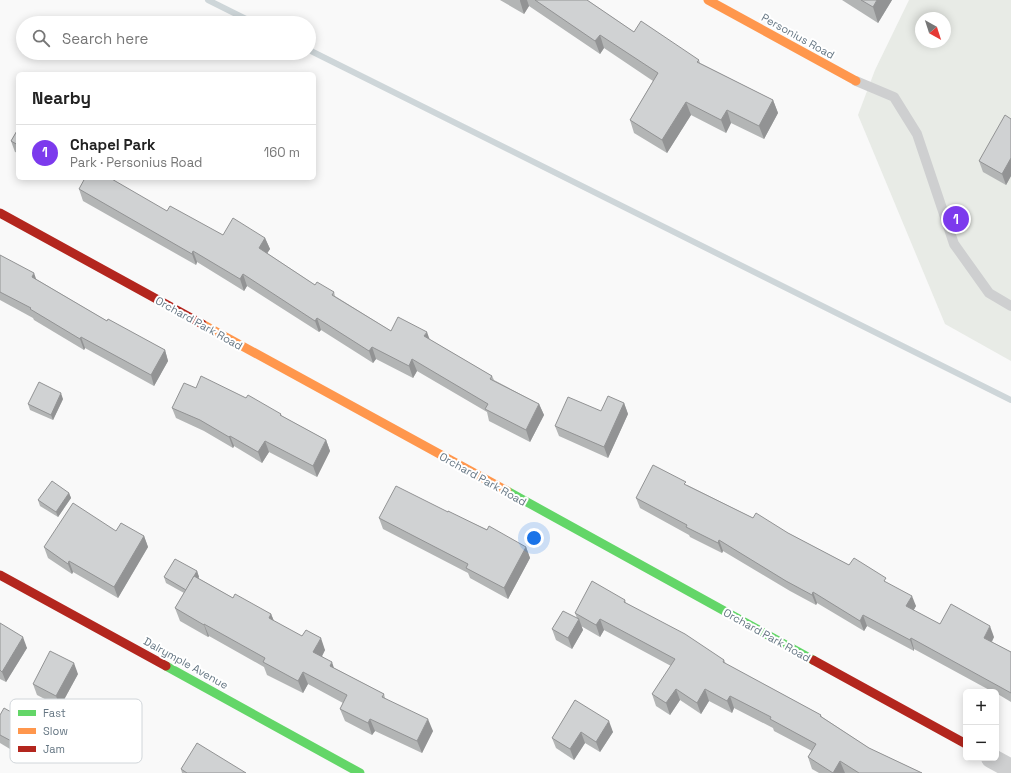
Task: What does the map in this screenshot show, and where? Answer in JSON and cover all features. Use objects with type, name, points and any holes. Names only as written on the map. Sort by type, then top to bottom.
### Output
[{"type":"street","name":"Personius Road","points":[[708,0],[856,81]]},
{"type":"street","name":"Orchard Park Road","points":[[0,213],[963,742]]},
{"type":"street","name":"Dalrymple Avenue","points":[[0,575],[360,773]]},
{"type":"street","points":[[996,761],[1011,769]]},
{"type":"lane","points":[[856,81],[894,97],[917,134],[954,244],[988,293],[1011,306]]},
{"type":"shaded area","points":[[909,0],[1011,0],[1011,361],[945,324],[858,115],[875,70]]},
{"type":"building","points":[[535,0],[587,0],[634,32],[641,21],[699,60],[697,62],[773,100],[759,126],[727,110],[721,120],[686,102],[662,140],[630,120],[658,73],[600,35],[595,41]]},
{"type":"building","points":[[861,0],[877,0],[873,7]]},
{"type":"building","points":[[1005,115],[1011,119],[1011,158],[1002,174],[979,161]]},
{"type":"building","points":[[16,132],[16,144],[11,141]]},
{"type":"building","points":[[84,180],[113,180],[167,211],[170,206],[223,235],[233,218],[265,238],[259,248],[315,285],[317,282],[334,292],[332,295],[391,331],[398,317],[427,332],[424,336],[492,376],[490,379],[539,404],[526,430],[485,409],[488,404],[412,359],[409,366],[372,347],[369,351],[317,318],[315,321],[243,274],[240,279],[193,251],[192,254],[79,189]]},
{"type":"building","points":[[0,255],[34,273],[32,277],[107,321],[108,319],[165,350],[151,375],[81,337],[80,339],[30,309],[31,308],[0,292]]},
{"type":"building","points":[[201,376],[246,398],[248,395],[281,414],[280,415],[326,440],[313,466],[265,441],[258,452],[200,420],[172,408],[184,383],[196,388]]},
{"type":"building","points":[[39,382],[61,393],[51,415],[28,404]]},
{"type":"building","points":[[608,396],[624,403],[604,447],[555,426],[568,397],[601,411]]},
{"type":"building","points":[[653,465],[686,482],[684,484],[753,518],[756,513],[788,533],[849,565],[854,558],[886,578],[884,581],[912,596],[906,606],[940,624],[951,604],[990,626],[984,638],[1011,652],[1011,693],[911,638],[910,640],[863,615],[860,621],[813,592],[812,595],[786,581],[719,540],[718,543],[686,527],[687,525],[636,498]]},
{"type":"building","points":[[52,481],[69,493],[56,512],[38,500]]},
{"type":"building","points":[[396,486],[487,530],[489,526],[526,547],[504,588],[466,568],[468,564],[379,518]]},
{"type":"building","points":[[73,503],[116,531],[121,523],[144,536],[114,587],[69,561],[68,564],[44,547]]},
{"type":"building","points":[[175,559],[197,571],[186,590],[164,577]]},
{"type":"building","points":[[194,576],[233,598],[235,594],[271,614],[269,618],[302,636],[306,630],[321,638],[313,652],[332,662],[330,666],[384,694],[382,697],[428,719],[417,741],[370,719],[368,723],[340,709],[347,695],[303,672],[298,681],[263,662],[265,658],[175,608]]},
{"type":"building","points":[[592,581],[625,600],[624,602],[685,634],[724,660],[723,662],[821,715],[820,716],[869,748],[922,773],[859,773],[840,761],[833,773],[808,757],[816,744],[770,719],[771,717],[730,696],[727,701],[705,689],[697,703],[676,689],[666,703],[652,694],[675,659],[600,619],[596,625],[575,613]]},
{"type":"building","points":[[563,611],[579,619],[568,638],[552,629]]},
{"type":"building","points":[[0,623],[23,637],[2,672],[0,670]]},
{"type":"building","points":[[50,651],[74,663],[56,696],[33,684]]},
{"type":"building","points":[[575,700],[609,721],[596,742],[581,732],[570,749],[552,738]]},
{"type":"building","points":[[4,708],[10,711],[10,740],[0,735],[0,715]]},
{"type":"building","points":[[197,743],[246,773],[187,773],[181,769]]},
{"type":"waterway","points":[[208,0],[240,16]]},
{"type":"waterway","points":[[316,53],[1011,400]]},
{"type":"traffic: fast","points":[[507,491],[813,660]]},
{"type":"traffic: fast","points":[[166,666],[360,773]]},
{"type":"traffic: slow","points":[[708,0],[856,81]]},
{"type":"traffic: slow","points":[[202,324],[507,491]]},
{"type":"traffic: jam","points":[[0,213],[202,324]]},
{"type":"traffic: jam","points":[[0,575],[166,666]]},
{"type":"traffic: jam","points":[[813,660],[963,742]]},
{"type":"place","name":"Chapel Park","points":[[956,219]]}]
